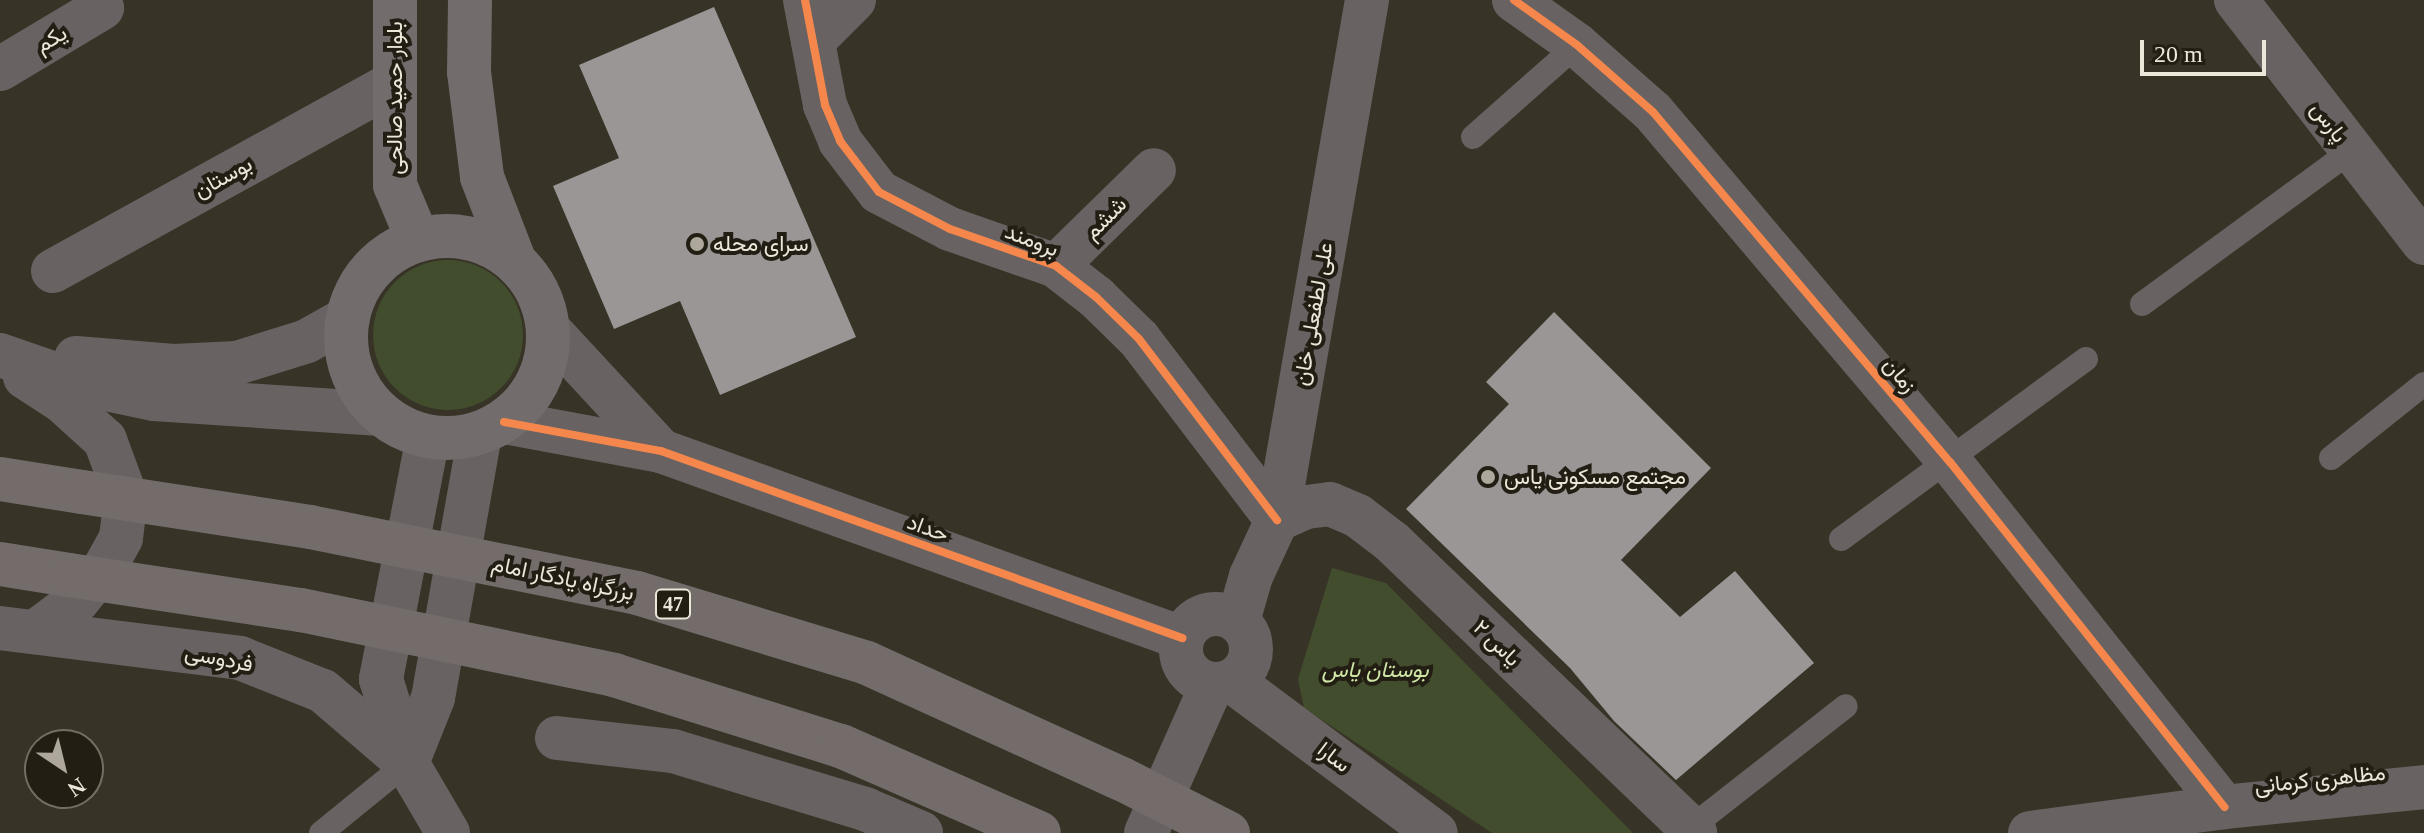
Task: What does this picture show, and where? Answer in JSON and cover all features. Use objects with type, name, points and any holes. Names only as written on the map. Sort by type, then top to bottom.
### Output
[{"type":"highway","name":"بزرگراه یادگار امام","points":[[0,479],[310,527],[637,593],[867,663],[1122,779],[1228,833]]},
{"type":"highway","points":[[0,564],[301,610],[614,675],[841,746],[1039,833]]},
{"type":"main road","name":"بلوار حمید صالحی","points":[[395,0],[395,185],[418,240]]},
{"type":"main road","points":[[470,0],[469,72],[482,177],[514,260]]},
{"type":"main road","points":[[440,235],[467,237],[492,246],[514,260],[532,280],[544,304],[549,330],[547,356],[539,382],[524,403],[492,427],[454,438],[428,437],[402,429],[381,414],[363,394],[351,370],[346,344],[348,318],[356,293],[371,270],[391,253],[418,240],[440,235]]},
{"type":"street","points":[[809,20],[854,0]]},
{"type":"street","name":"علی لطفعلی خان","points":[[1238,621],[1251,576],[1277,520],[1367,0]]},
{"type":"street","name":"پارس","points":[[2236,0],[2424,243]]},
{"type":"street","name":"زمان","points":[[1527,3],[1653,112],[1950,462],[2224,807]]},
{"type":"street","name":"یکم","points":[[0,69],[102,8]]},
{"type":"street","name":"برومند","points":[[809,20],[825,105],[840,141],[879,192],[950,229],[1056,266],[1096,297],[1139,339],[1277,520]]},
{"type":"street","name":"بوستان","points":[[53,271],[394,83]]},
{"type":"street","name":"ششم","points":[[1056,266],[1154,170]]},
{"type":"street","points":[[0,355],[174,366],[237,363],[307,341],[348,318]]},
{"type":"street","points":[[549,330],[661,451]]},
{"type":"street","points":[[0,355],[87,385],[154,399],[381,414]]},
{"type":"street","points":[[0,355],[62,401],[105,440],[126,497],[121,538],[105,567],[78,600],[17,630]]},
{"type":"street","points":[[407,763],[433,698],[492,427]]},
{"type":"street","name":"حداد","points":[[492,427],[661,451],[1182,638]]},
{"type":"street","points":[[428,437],[381,679],[407,763],[448,833]]},
{"type":"street","name":"یاس ۲","points":[[1277,520],[1306,507],[1330,504],[1358,516],[1392,542],[1692,831]]},
{"type":"street","points":[[1209,614],[1238,621],[1251,642],[1251,653],[1241,674],[1222,683],[1200,682],[1184,666],[1180,655],[1182,638],[1191,623],[1209,614]]},
{"type":"street","name":"فردوسی","points":[[17,630],[240,658],[323,691],[407,763]]},
{"type":"street","points":[[1146,833],[1222,683]]},
{"type":"street","name":"سارا","points":[[1222,683],[1436,833]]},
{"type":"street","points":[[557,738],[673,751],[865,809],[921,833]]},
{"type":"street","name":"مظاهری کرمانی","points":[[2030,833],[2224,807],[2424,787]]},
{"type":"lane","points":[[1473,137],[1577,45]]},
{"type":"lane","points":[[2142,304],[2351,151]]},
{"type":"lane","points":[[1841,539],[1950,462],[2086,359]]},
{"type":"lane","points":[[2331,458],[2424,384]]},
{"type":"lane","points":[[1692,831],[1846,706]]},
{"type":"lane","points":[[321,833],[407,763]]},
{"type":"green space","points":[[448,260],[477,265],[501,282],[518,306],[523,335],[518,364],[501,388],[477,405],[448,410],[419,405],[395,388],[378,364],[373,335],[378,306],[395,282],[419,265]]},
{"type":"green space","name":"بوستان یاس","points":[[1332,568],[1386,583],[1633,833],[1492,833],[1304,708],[1298,679]]},
{"type":"building","name":"سرای محله","points":[[714,7],[856,337],[720,395],[680,301],[614,329],[553,186],[619,158],[579,65]]},
{"type":"building","points":[[1554,312],[1711,468],[1621,560],[1680,617],[1735,571],[1814,663],[1676,780],[1614,721],[1570,668],[1406,509],[1509,404],[1486,382]]},
{"type":"cycle path","points":[[805,0],[825,105],[840,141],[879,192],[950,229],[1056,266],[1096,297],[1139,339],[1277,520]]},
{"type":"cycle path","points":[[1514,0],[1577,45],[1653,112],[1950,462],[2224,807]]},
{"type":"cycle path","points":[[504,422],[661,451],[1182,638]]},
{"type":"place","name":"سرای محله","points":[[697,244]]},
{"type":"place","name":"مجتمع مسکونی یاس","points":[[1488,477]]}]
